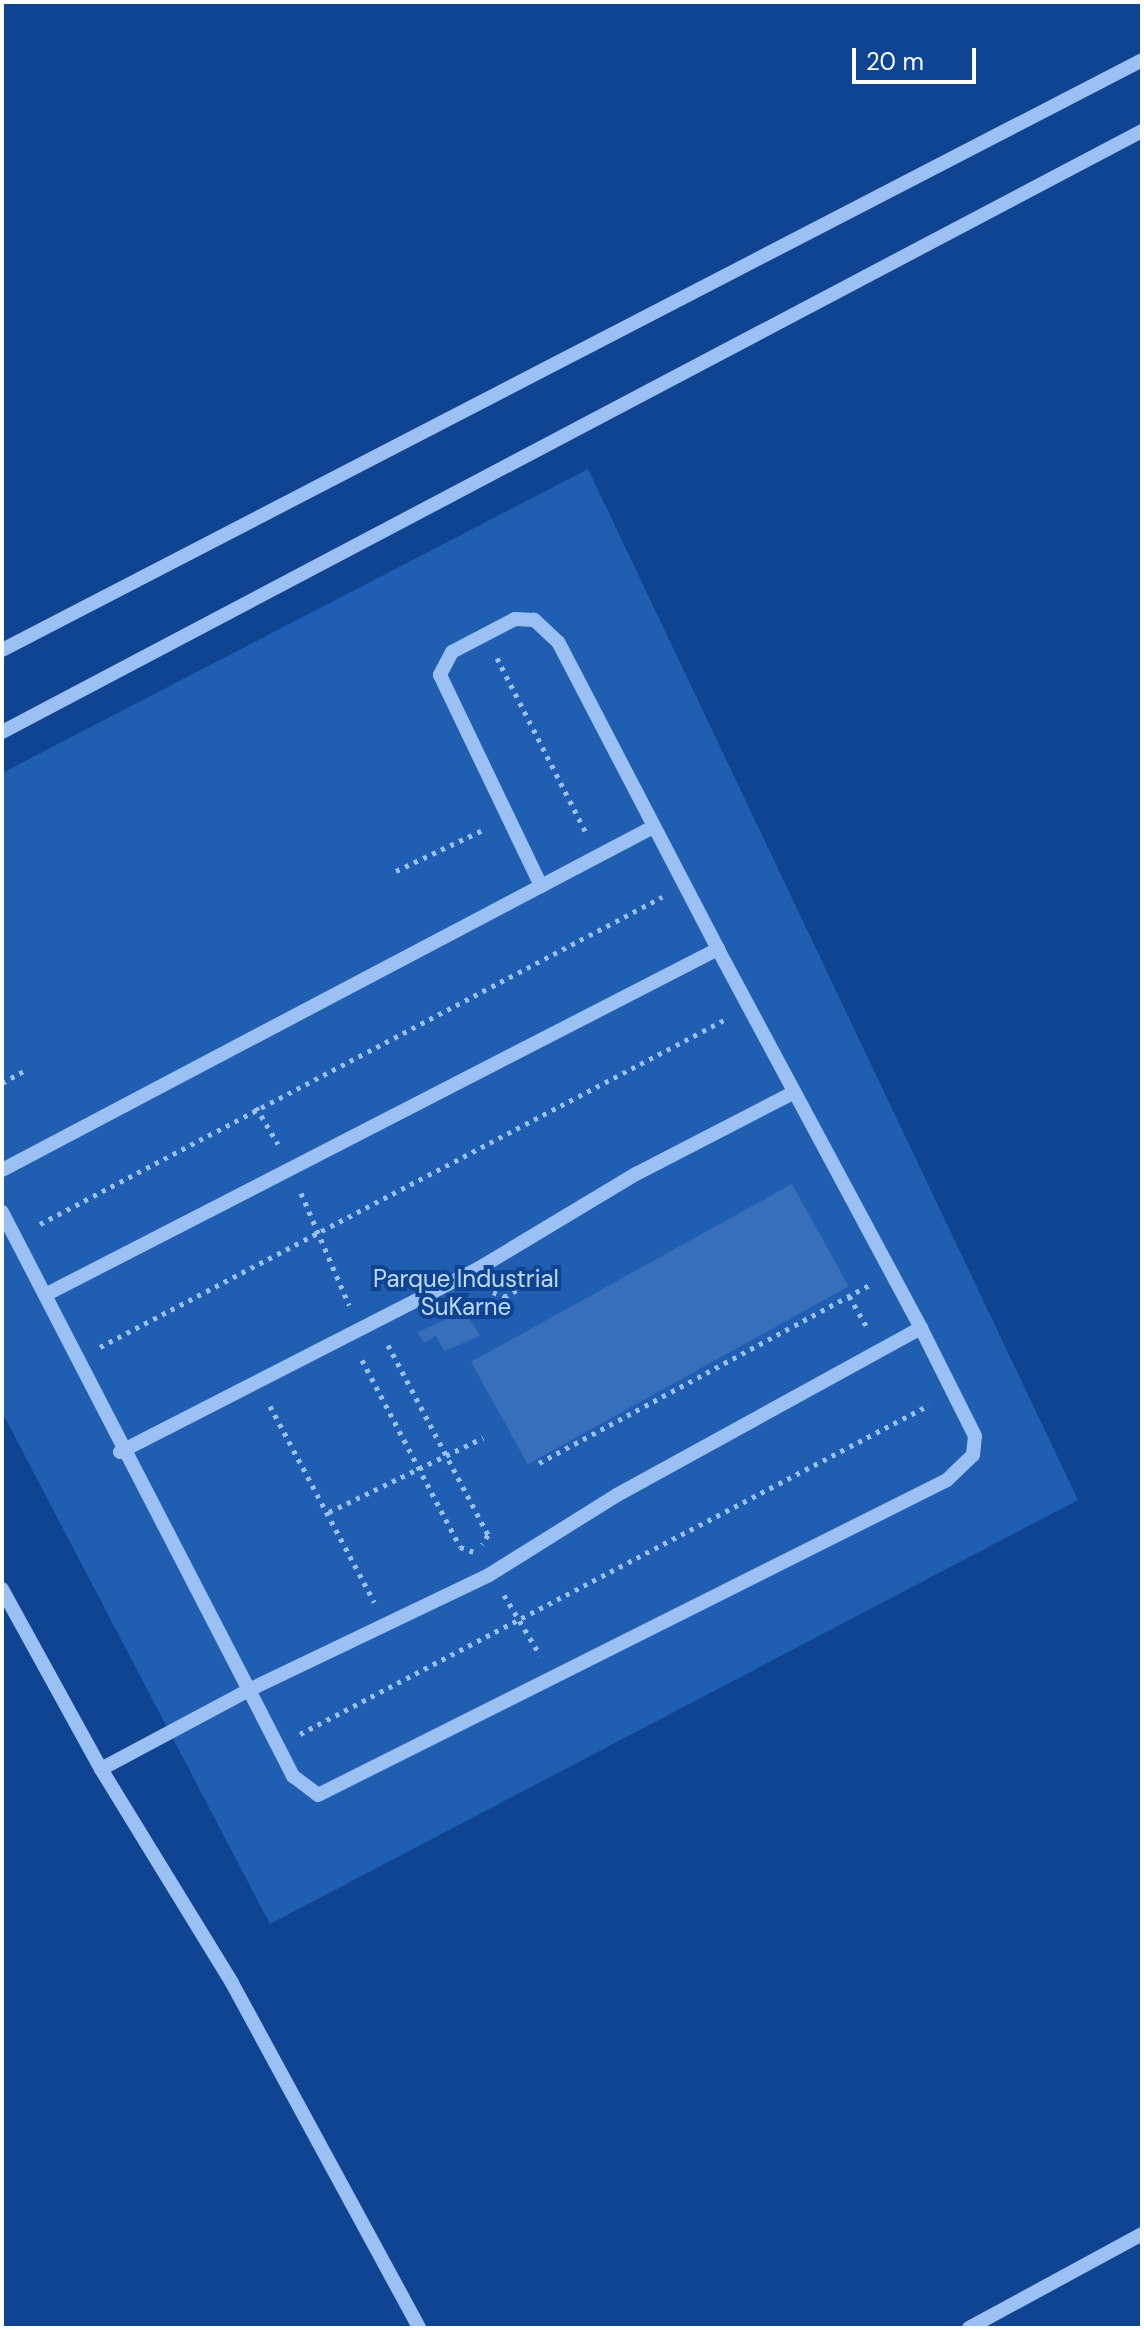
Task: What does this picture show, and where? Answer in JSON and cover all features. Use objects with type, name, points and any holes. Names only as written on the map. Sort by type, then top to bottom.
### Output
[{"type":"street","points":[[2,650],[1142,60]]},
{"type":"street","points":[[2,732],[1142,131]]},
{"type":"street","points":[[2,1212],[78,1359],[120,1452],[278,1745],[302,1788],[318,1795],[947,1480],[974,1445],[921,1328],[793,1093],[548,628],[515,619],[484,632],[452,652],[440,675],[541,886]]},
{"type":"street","points":[[2,1170],[653,827]]},
{"type":"street","points":[[45,1295],[718,949]]},
{"type":"street","points":[[120,1452],[258,1384],[359,1325],[481,1267],[636,1174],[793,1093]]},
{"type":"street","points":[[101,1769],[249,1690],[489,1575],[617,1495],[921,1328]]},
{"type":"street","points":[[2,1591],[101,1769],[232,1983],[419,2328]]},
{"type":"street","points":[[969,2328],[1142,2234]]},
{"type":"path","points":[[484,632],[598,856]]},
{"type":"path","points":[[396,871],[507,818]]},
{"type":"path","points":[[15,1238],[256,1107],[685,885]]},
{"type":"path","points":[[78,1359],[748,1007]]},
{"type":"path","points":[[2,1083],[24,1071]]},
{"type":"path","points":[[256,1107],[291,1167],[315,1232],[370,1349]]},
{"type":"path","points":[[539,1463],[891,1273]]},
{"type":"path","points":[[489,1290],[504,1297],[538,1279]]},
{"type":"path","points":[[477,1553],[488,1535],[385,1339],[359,1355],[460,1547],[477,1553],[520,1618],[552,1677]]},
{"type":"path","points":[[258,1384],[386,1626]]},
{"type":"path","points":[[278,1745],[953,1393]]},
{"type":"path","points":[[328,1513],[483,1438]]},
{"type":"green space","name":"Parque Industrial SuKarne","points":[[588,469],[1078,1500],[270,1924],[2,1412],[2,773]]},
{"type":"building","points":[[792,1184],[849,1286],[528,1464],[471,1362]]},
{"type":"building","points":[[465,1311],[480,1336],[444,1351],[436,1336],[424,1343],[418,1332]]}]
